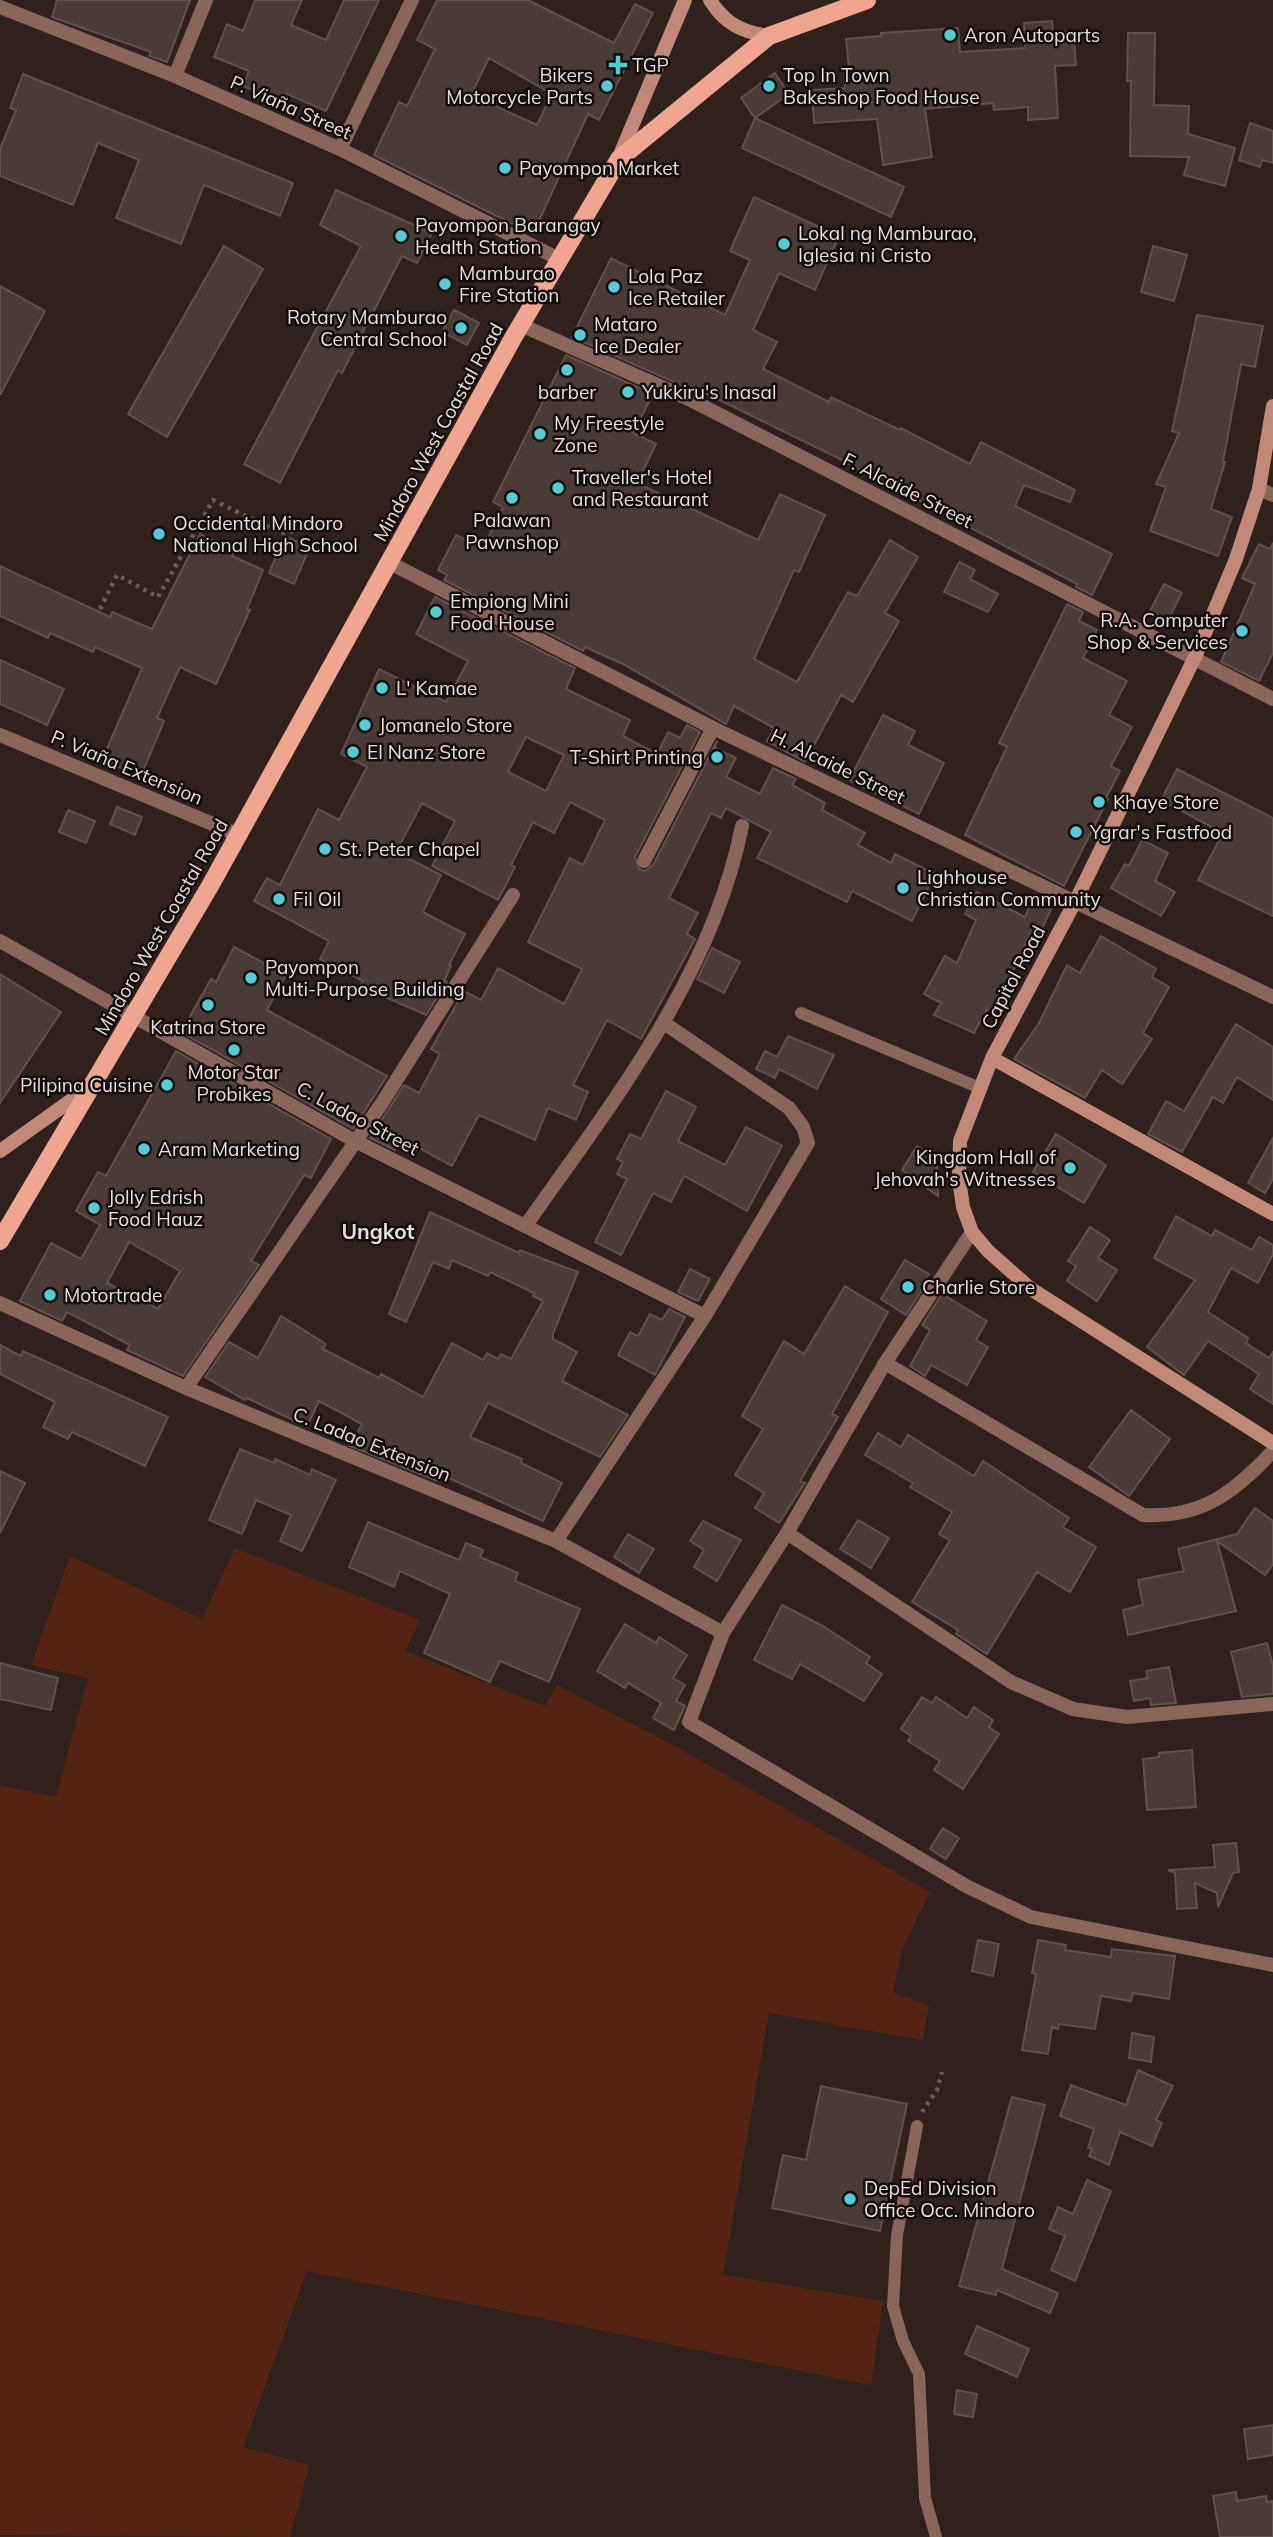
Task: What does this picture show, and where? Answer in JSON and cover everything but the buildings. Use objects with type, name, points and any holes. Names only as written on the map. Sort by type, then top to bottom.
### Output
[{"type":"main road","name":"Mindoro West Coastal Road","points":[[0,1241],[136,1015],[239,835],[521,325],[619,159],[769,36],[867,0]]},
{"type":"street","points":[[175,76],[206,0]]},
{"type":"street","points":[[340,149],[412,0]]},
{"type":"street","points":[[619,159],[685,0]]},
{"type":"street","points":[[710,0],[718,13],[744,32],[769,36]]},
{"type":"street","name":"P. Viaña Street","points":[[0,7],[175,76],[340,149],[559,259]]},
{"type":"street","name":"F. Alcaide Street","points":[[521,325],[689,399],[1273,699]]},
{"type":"street","name":"Capitol Road","points":[[1273,407],[1266,492],[1195,657],[1076,900],[992,1058],[960,1141],[959,1179],[963,1206],[972,1232],[988,1251],[1031,1289],[1273,1443]]},
{"type":"street","name":"H. Alcaide Street","points":[[390,563],[713,728],[1076,900],[1273,998]]},
{"type":"street","points":[[644,861],[713,728]]},
{"type":"street","name":"P. Viaña Extension","points":[[0,735],[239,835]]},
{"type":"street","points":[[526,1225],[664,1023],[715,914],[741,826]]},
{"type":"street","points":[[186,1388],[382,1103],[513,895]]},
{"type":"street","name":"C. Ladao Street","points":[[0,941],[136,1015],[355,1141],[705,1316]]},
{"type":"street","points":[[556,1541],[705,1316],[808,1143],[803,1127],[789,1108],[664,1023]]},
{"type":"street","points":[[992,1058],[1273,1214]]},
{"type":"street","points":[[0,1152],[94,1084]]},
{"type":"street","points":[[972,1232],[885,1363],[787,1533],[723,1633],[689,1722],[968,1887],[1031,1917],[1273,1965]]},
{"type":"street","name":"C. Ladao Extension","points":[[0,1303],[186,1388],[556,1541],[723,1633]]},
{"type":"street","points":[[885,1363],[1143,1515],[1168,1516],[1203,1507],[1240,1486],[1273,1451]]},
{"type":"street","points":[[787,1533],[1012,1682],[1073,1709],[1127,1717],[1273,1704]]},
{"type":"lane","points":[[801,1013],[980,1088]]},
{"type":"lane","points":[[917,2126],[897,2235],[893,2306],[903,2341],[919,2374],[925,2498],[936,2537]]},
{"type":"path","points":[[100,609],[117,575],[158,597],[213,500],[281,533],[308,528]]},
{"type":"path","points":[[917,2126],[925,2105],[937,2090],[942,2072]]},
{"type":"shaded area","points":[[235,1548],[420,1620],[405,1651],[545,1706],[557,1685],[675,1746],[930,1892],[903,1947],[893,1993],[929,2005],[923,2040],[769,2013],[723,2275],[883,2301],[871,2385],[307,2271],[243,2447],[309,2465],[290,2537],[0,2535],[0,1785],[56,1797],[88,1678],[31,1665],[70,1556],[202,1619]]},
{"type":"place","name":"Aron Autoparts","points":[[950,35]]},
{"type":"place","name":"TGP","points":[[618,65]]},
{"type":"place","name":"Bikers Motorcycle Parts","points":[[607,86]]},
{"type":"place","name":"Top In Town Bakeshop Food House","points":[[769,86]]},
{"type":"place","name":"Payompon Market","points":[[505,168]]},
{"type":"place","name":"Payompon Barangay Health Station","points":[[401,236]]},
{"type":"place","name":"Lokal ng Mamburao, Iglesia ni Cristo","points":[[784,244]]},
{"type":"place","name":"Mamburao Fire Station","points":[[445,284]]},
{"type":"place","name":"Lola Paz Ice Retailer","points":[[614,287]]},
{"type":"place","name":"Rotary Mamburao Central School","points":[[461,328]]},
{"type":"place","name":"Mataro Ice Dealer","points":[[580,335]]},
{"type":"place","name":"barber","points":[[567,370]]},
{"type":"place","name":"Yukkiru's Inasal","points":[[628,392]]},
{"type":"place","name":"My Freestyle Zone","points":[[540,434]]},
{"type":"place","name":"Traveller's Hotel and Restaurant","points":[[558,488]]},
{"type":"place","name":"Palawan Pawnshop","points":[[512,498]]},
{"type":"place","name":"Occidental Mindoro National High School","points":[[159,534]]},
{"type":"place","name":"Empiong Mini Food House","points":[[436,612]]},
{"type":"place","name":"R.A. Computer Shop & Services","points":[[1242,631]]},
{"type":"place","name":"L' Kamae","points":[[382,688]]},
{"type":"place","name":"Jomanelo Store","points":[[365,725]]},
{"type":"place","name":"El Nanz Store","points":[[353,752]]},
{"type":"place","name":"T-Shirt Printing","points":[[717,757]]},
{"type":"place","name":"Khaye Store","points":[[1099,802]]},
{"type":"place","name":"Ygrar's Fastfood","points":[[1076,832]]},
{"type":"place","name":"St. Peter Chapel","points":[[325,849]]},
{"type":"place","name":"Lighhouse Christian Community","points":[[903,888]]},
{"type":"place","name":"Fil Oil","points":[[279,899]]},
{"type":"place","name":"Payompon Multi-Purpose Building","points":[[251,978]]},
{"type":"place","name":"Katrina Store","points":[[208,1005]]},
{"type":"place","name":"Motor Star Probikes","points":[[234,1050]]},
{"type":"place","name":"Pilipina Cuisine","points":[[167,1085]]},
{"type":"place","name":"Aram Marketing","points":[[144,1149]]},
{"type":"place","name":"Kingdom Hall of Jehovah's Witnesses","points":[[1070,1168]]},
{"type":"place","name":"Jolly Edrish Food Hauz","points":[[94,1208]]},
{"type":"place","name":"Charlie Store","points":[[908,1287]]},
{"type":"place","name":"Motortrade","points":[[50,1295]]},
{"type":"place","name":"DepEd Division Office Occ. Mindoro","points":[[850,2199]]},
{"type":"district","name":"Ungkot","points":[[378,1231]]}]
